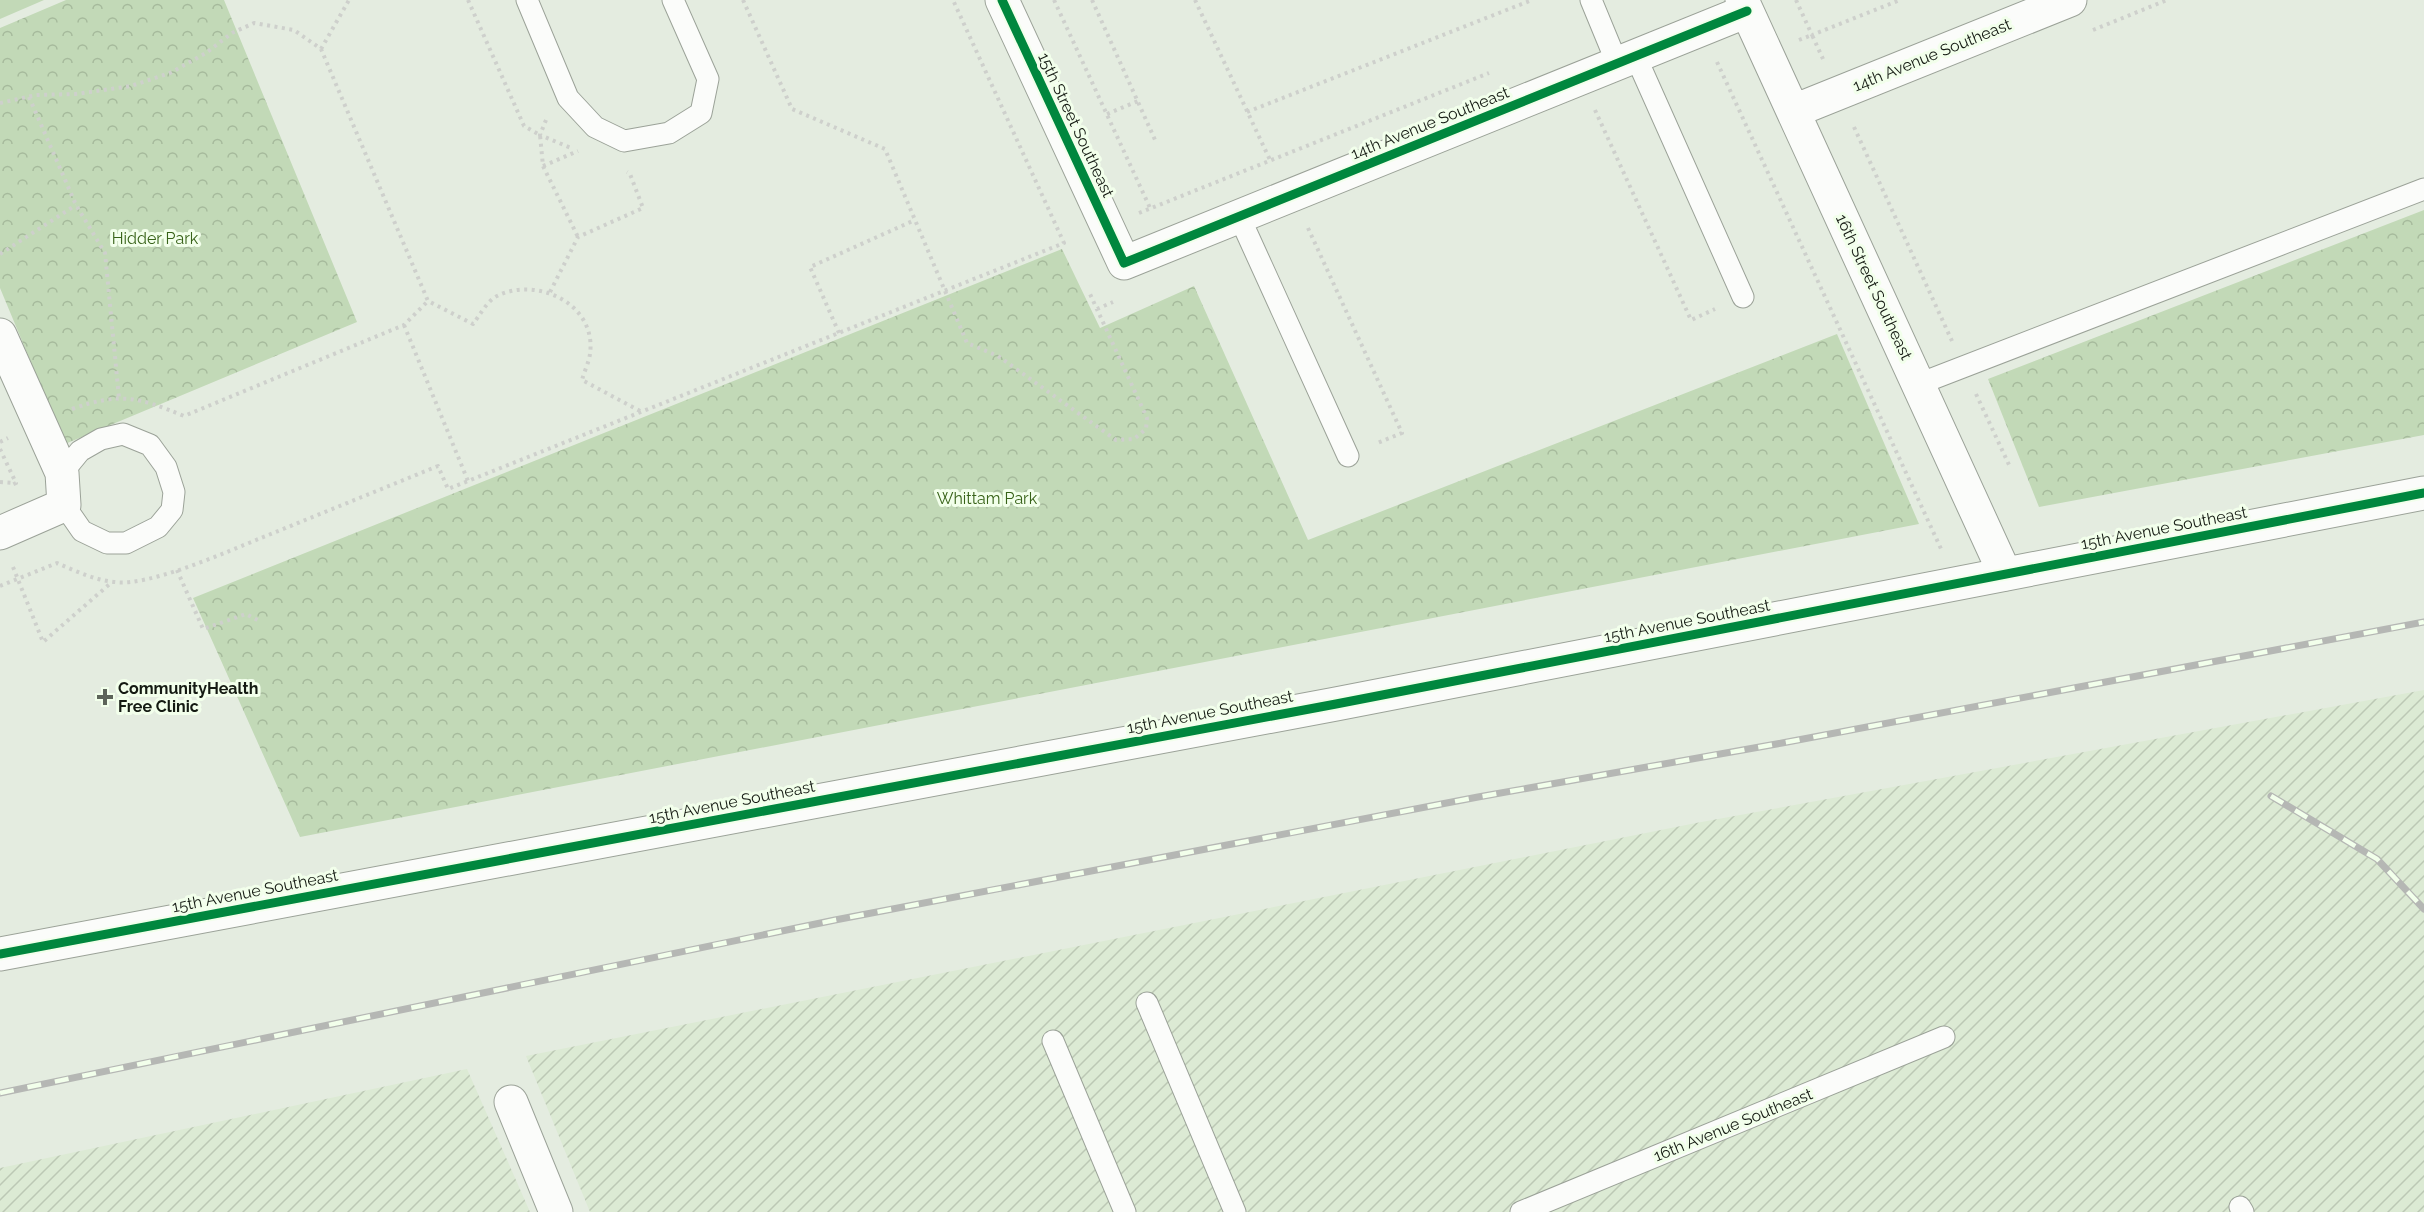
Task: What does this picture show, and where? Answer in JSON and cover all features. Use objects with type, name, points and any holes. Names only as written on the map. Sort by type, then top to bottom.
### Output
[{"type":"street","name":"15th Street Southeast","points":[[1002,0],[1124,263]]},
{"type":"street","name":"14th Avenue Southeast","points":[[1794,111],[2070,0]]},
{"type":"street","name":"14th Avenue Southeast","points":[[1124,263],[1626,59],[1745,5]]},
{"type":"street","name":"16th Street Southeast","points":[[1745,5],[2005,574]]},
{"type":"street","points":[[0,335],[62,473],[64,505],[5,547]]},
{"type":"street","name":"15th Avenue Southeast","points":[[0,954],[1336,704],[2424,493]]},
{"type":"street","points":[[511,1102],[556,1212]]},
{"type":"lane","points":[[527,0],[568,98],[596,127],[624,141],[669,133],[701,113],[708,79],[673,0]]},
{"type":"lane","points":[[1591,0],[1626,59],[1743,297]]},
{"type":"lane","points":[[1919,384],[2424,189]]},
{"type":"lane","points":[[1239,216],[1348,456]]},
{"type":"lane","points":[[62,473],[80,451],[100,439],[123,434],[150,445],[166,466],[174,492],[172,510],[158,527],[126,543],[107,543],[82,531],[64,505]]},
{"type":"lane","points":[[1147,1003],[1235,1212]]},
{"type":"lane","name":"16th Avenue Southeast","points":[[1521,1212],[1944,1037]]},
{"type":"lane","points":[[1053,1041],[1125,1212]]},
{"type":"path","points":[[321,49],[349,0]]},
{"type":"path","points":[[468,0],[524,126],[589,156]]},
{"type":"path","points":[[743,0],[792,109],[885,149],[967,343],[998,356],[1116,440],[1134,439],[1146,429],[1147,418],[1090,294]]},
{"type":"path","points":[[0,586],[57,562],[103,581],[112,582],[131,582],[177,570],[248,544],[438,466],[448,489],[1064,243],[953,0]]},
{"type":"path","points":[[1054,0],[1155,219]]},
{"type":"path","points":[[1092,0],[1156,142]]},
{"type":"path","points":[[1195,0],[1272,166]]},
{"type":"path","points":[[1796,0],[1838,93]]},
{"type":"path","points":[[1797,41],[1900,0]]},
{"type":"path","points":[[1247,112],[1528,1]]},
{"type":"path","points":[[0,103],[29,97],[76,94],[131,86],[170,73],[206,52],[232,33],[254,24],[294,30],[321,49],[428,300],[473,324],[495,297],[521,288],[550,292],[574,308],[588,328],[591,353],[582,380],[641,412]]},
{"type":"path","points":[[1717,61],[1956,584]]},
{"type":"path","points":[[1136,214],[1492,72]]},
{"type":"path","points":[[562,83],[540,135],[543,166],[578,237]]},
{"type":"path","points":[[29,97],[76,205],[105,253],[119,398],[146,401],[184,416],[404,325],[428,300]]},
{"type":"path","points":[[1107,114],[1138,101]]},
{"type":"path","points":[[1595,110],[1691,320],[1743,297]]},
{"type":"path","points":[[1853,125],[2010,467]]},
{"type":"path","points":[[543,166],[578,151]]},
{"type":"path","points":[[550,292],[578,237],[643,208],[630,174],[620,169]]},
{"type":"path","points":[[0,254],[76,205]]},
{"type":"path","points":[[839,333],[810,267],[915,220]]},
{"type":"path","points":[[1306,224],[1402,433],[1348,456]]},
{"type":"path","points":[[1097,309],[1113,302]]},
{"type":"path","points":[[404,325],[468,481]]},
{"type":"path","points":[[0,449],[16,483]]},
{"type":"path","points":[[0,482],[16,483]]},
{"type":"path","points":[[0,490],[16,483]]},
{"type":"path","points":[[5,547],[43,642],[112,582]]},
{"type":"path","points":[[177,570],[203,630],[246,614],[261,622]]},
{"type":"shaded area","points":[[2424,690],[2424,1212],[590,1212],[526,1056],[1696,823]]},
{"type":"shaded area","points":[[467,1069],[530,1212],[0,1212],[0,1168]]},
{"type":"green space","points":[[0,0],[44,0],[0,19]]},
{"type":"green space","name":"Hidder Park","points":[[66,0],[224,0],[357,322],[65,444],[0,288],[0,28]]},
{"type":"green space","points":[[2424,210],[2424,435],[2039,507],[1988,379]]},
{"type":"green space","name":"Whittam Park","points":[[1062,249],[1100,328],[1194,286],[1308,540],[1837,334],[1919,524],[300,837],[193,598]]},
{"type":"railway","points":[[0,1093],[835,920],[1478,797],[1782,743],[2424,622]]},
{"type":"railway","points":[[2271,796],[2377,859],[2424,909]]},
{"type":"cycle path","points":[[1002,0],[1124,263],[1747,11]]},
{"type":"cycle path","points":[[0,954],[1336,704],[2424,493]]},
{"type":"place","name":"CommunityHealth Free Clinic","points":[[105,697]]}]
